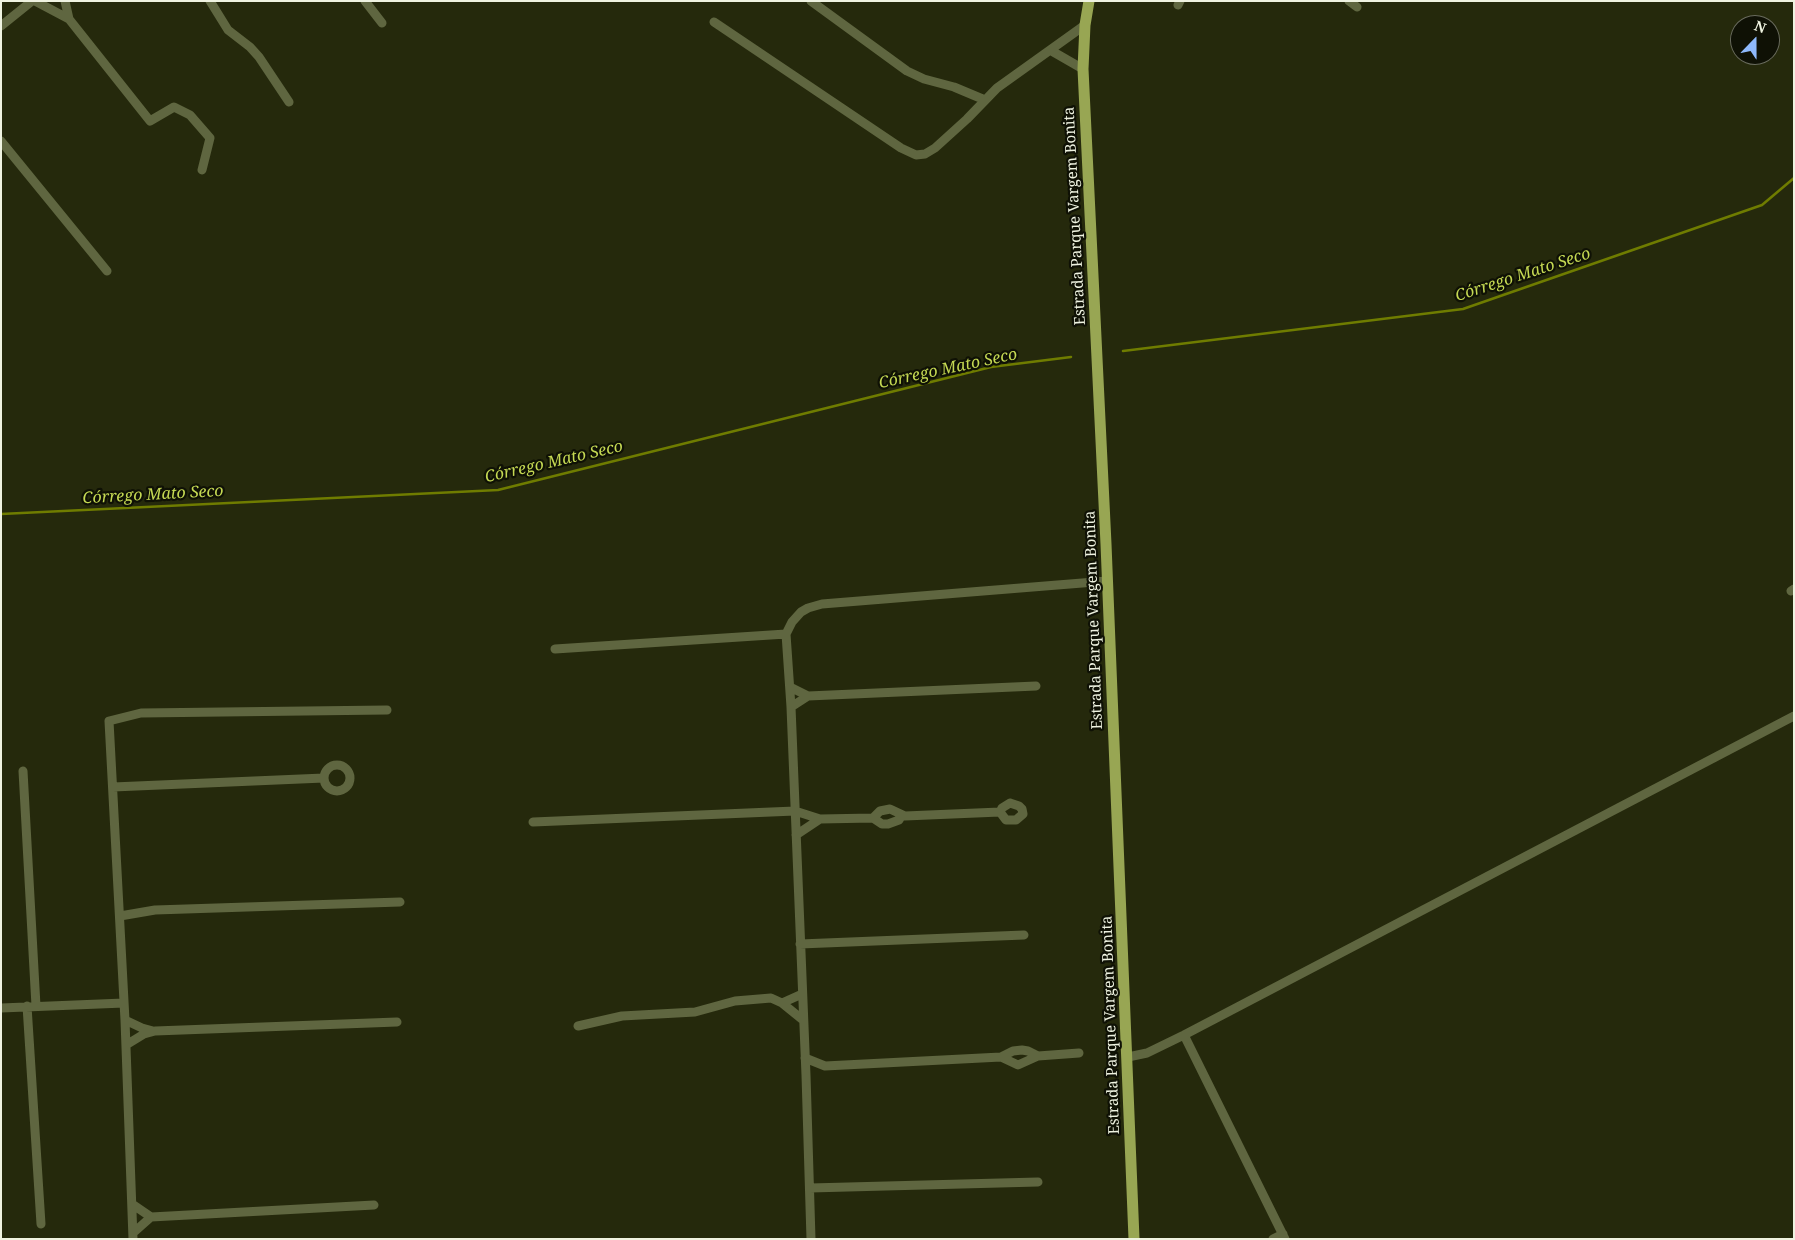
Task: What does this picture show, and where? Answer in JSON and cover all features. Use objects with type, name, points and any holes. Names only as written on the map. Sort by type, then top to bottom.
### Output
[{"type":"main road","name":"Estrada Parque Vargem Bonita","points":[[1090,1],[1085,25],[1083,69],[1128,1056],[1134,1239]]},
{"type":"street","points":[[1,26],[33,1],[68,20],[150,121],[174,107],[190,115],[210,138],[202,170]]},
{"type":"street","points":[[66,1],[68,20]]},
{"type":"street","points":[[210,1],[228,30],[250,47],[259,57],[289,102]]},
{"type":"street","points":[[365,1],[382,23]]},
{"type":"street","points":[[811,1],[907,71],[984,100]]},
{"type":"street","points":[[1349,1],[1357,7]]},
{"type":"street","points":[[714,22],[912,154],[925,154],[935,148],[967,119],[984,100],[1019,71],[1085,25]]},
{"type":"street","points":[[1050,50],[1083,69]]},
{"type":"street","points":[[1,141],[107,271]]},
{"type":"street","points":[[811,1239],[791,707],[786,634],[792,622],[801,612],[822,604],[1107,581]]},
{"type":"street","points":[[555,649],[786,634]]},
{"type":"street","points":[[790,687],[808,696],[1036,686]]},
{"type":"street","points":[[791,707],[808,696]]},
{"type":"street","points":[[133,1236],[125,1020],[109,721],[141,713],[387,710]]},
{"type":"street","points":[[1128,1056],[1147,1053],[1184,1035],[1794,716]]},
{"type":"street","points":[[23,771],[41,1224]]},
{"type":"street","points":[[113,788],[324,778]]},
{"type":"street","points":[[873,818],[885,809],[894,810],[902,815],[1000,812]]},
{"type":"street","points":[[533,822],[795,811],[820,819],[873,818],[882,824],[888,824],[899,820],[902,815]]},
{"type":"street","points":[[796,835],[820,819]]},
{"type":"street","points":[[120,916],[155,910],[400,902]]},
{"type":"street","points":[[800,944],[1024,935]]},
{"type":"street","points":[[782,1003],[802,994]]},
{"type":"street","points":[[578,1026],[622,1016],[695,1012],[735,1001],[771,998],[782,1003],[803,1020]]},
{"type":"street","points":[[1,1008],[124,1003]]},
{"type":"street","points":[[125,1020],[142,1028],[155,1031]]},
{"type":"street","points":[[126,1045],[144,1034],[155,1031],[397,1022]]},
{"type":"street","points":[[1184,1035],[1284,1236],[1273,1239]]},
{"type":"street","points":[[806,1075],[824,1066],[1001,1057],[1013,1051],[1022,1050],[1038,1056]]},
{"type":"street","points":[[1001,1057],[1018,1065],[1038,1056],[1079,1053]]},
{"type":"street","points":[[805,1058],[824,1066]]},
{"type":"street","points":[[810,1188],[1038,1182]]},
{"type":"street","points":[[132,1204],[151,1217],[374,1204]]},
{"type":"street","points":[[133,1236],[151,1217]]},
{"type":"waterway","name":"Córrego Mato Seco","points":[[1123,351],[1463,309],[1762,205],[1794,178]]},
{"type":"waterway","name":"Córrego Mato Seco","points":[[1,514],[498,490],[991,367],[1071,357]]}]
